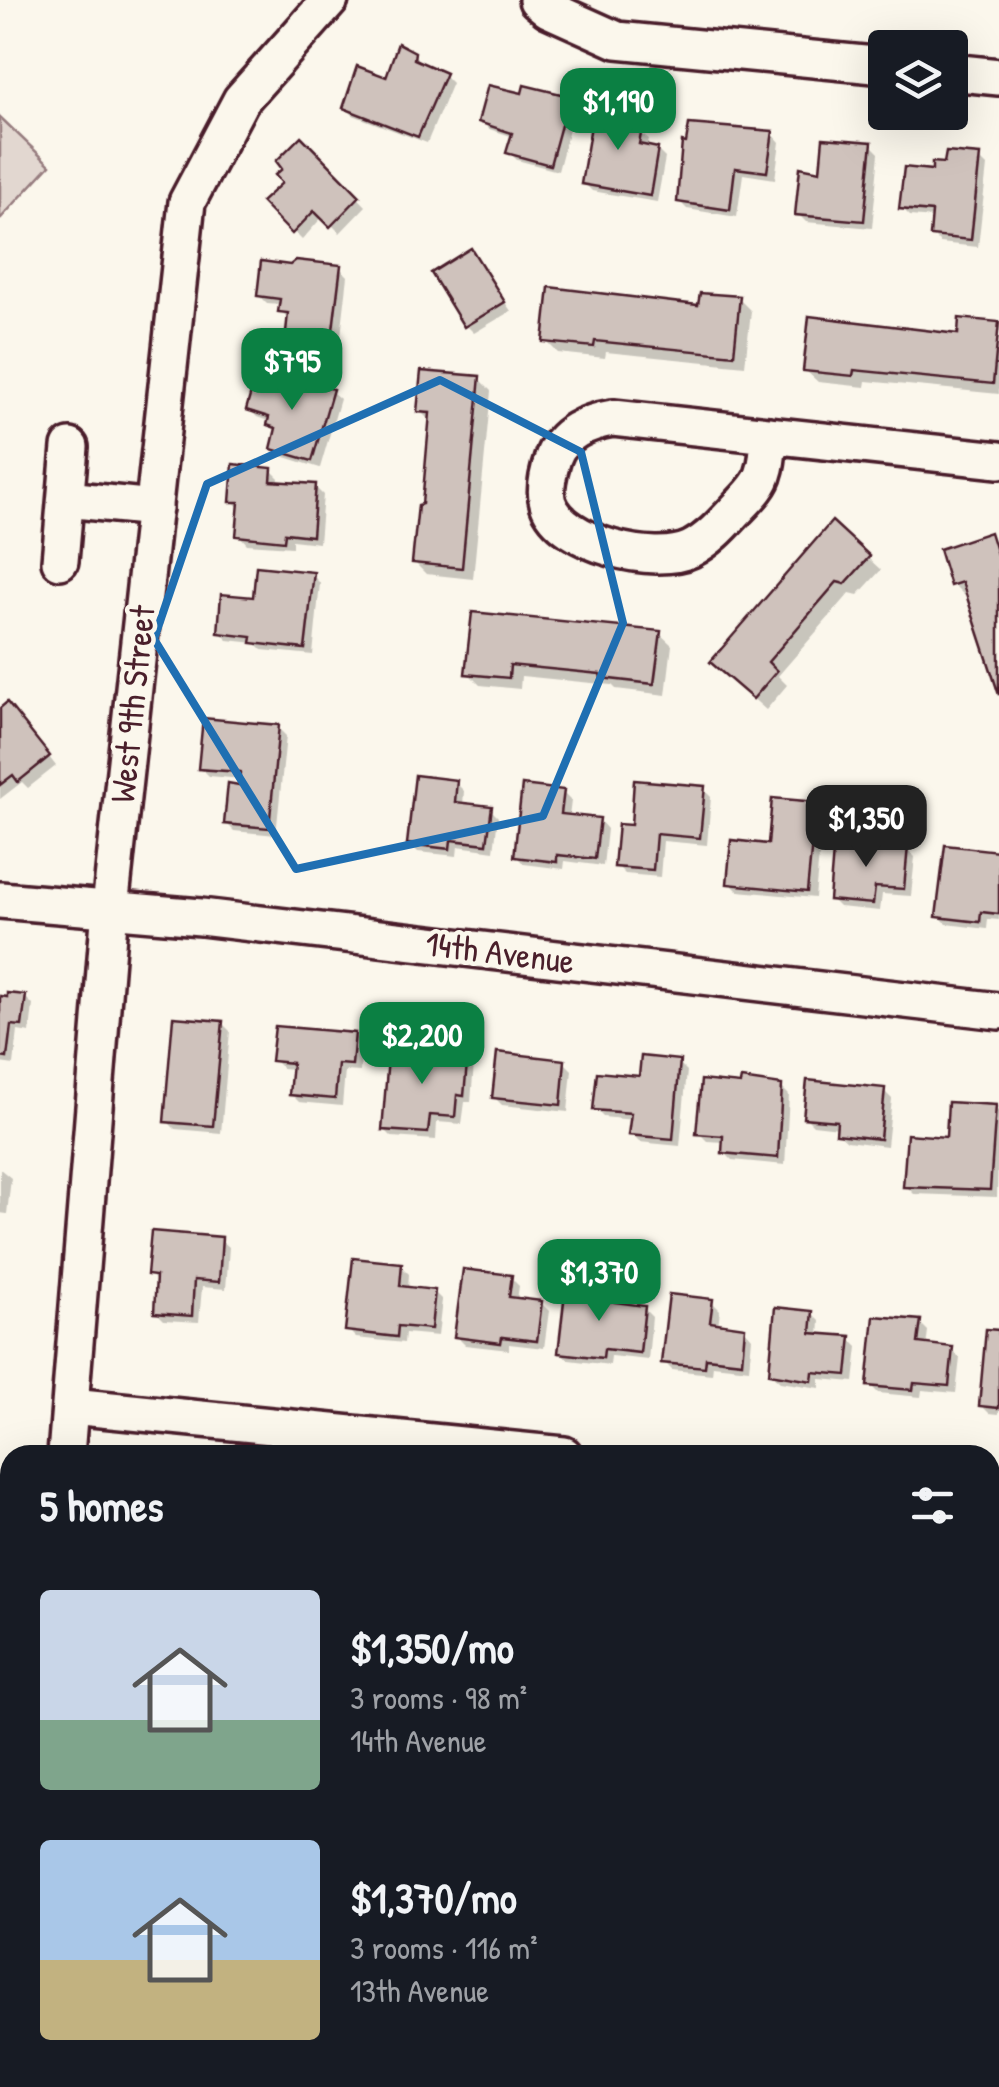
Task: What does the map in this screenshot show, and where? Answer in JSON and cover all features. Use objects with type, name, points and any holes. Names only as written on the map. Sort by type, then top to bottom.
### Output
[{"type":"street","name":"West 9th Street","points":[[67,1445],[110,908],[188,202],[241,100],[330,0]]},
{"type":"street","points":[[537,0],[618,40],[868,64]]},
{"type":"street","points":[[968,74],[999,77]]},
{"type":"street","points":[[770,434],[764,476],[716,532],[689,550],[662,555],[613,550],[583,538],[548,504],[548,470],[557,447],[592,421],[612,418],[770,434],[999,460]]},
{"type":"street","points":[[60,562],[70,448]]},
{"type":"street","points":[[66,499],[154,508]]},
{"type":"street","name":"14th Avenue","points":[[0,900],[110,908],[999,1011]]},
{"type":"street","points":[[71,1406],[463,1445]]},
{"type":"highlighted area","points":[[440,380],[581,452],[623,623],[543,816],[296,869],[154,639],[207,484]]},
{"type":"shaded area","points":[[0,117],[50,165],[0,219]]},
{"type":"building","points":[[398,43],[415,52],[414,59],[446,73],[418,137],[343,108],[357,66],[386,77]]},
{"type":"building","points":[[488,85],[522,93],[524,85],[569,96],[550,165],[506,153],[512,133],[478,122]]},
{"type":"building","points":[[595,102],[632,108],[629,127],[642,129],[639,144],[658,148],[650,196],[581,184]]},
{"type":"building","points":[[689,124],[773,131],[767,172],[735,168],[730,210],[677,202],[682,142],[686,143]]},
{"type":"building","points":[[301,136],[360,196],[330,227],[314,211],[292,234],[261,202],[282,183],[275,175],[282,169],[276,161]]},
{"type":"building","points":[[823,138],[872,142],[864,221],[795,215],[800,167],[820,171]]},
{"type":"building","points":[[946,152],[980,155],[971,240],[930,236],[932,212],[899,209],[904,167],[932,170],[932,162],[944,163]]},
{"type":"building","points":[[471,248],[505,302],[464,327],[431,273]]},
{"type":"building","points":[[296,260],[341,265],[332,338],[286,332],[288,313],[278,312],[280,299],[257,296],[261,261],[290,265]]},
{"type":"building","points":[[549,287],[698,305],[700,293],[740,296],[734,355],[595,341],[594,347],[543,342]]},
{"type":"building","points":[[809,316],[958,334],[959,318],[999,322],[993,384],[854,370],[853,376],[803,371]]},
{"type":"building","points":[[421,371],[480,376],[462,568],[412,563],[430,413],[417,412]]},
{"type":"building","points":[[256,375],[285,384],[288,375],[333,389],[312,461],[271,449],[276,428],[267,425],[269,417],[246,410]]},
{"type":"building","points":[[233,464],[272,468],[271,481],[316,484],[312,536],[285,533],[284,541],[236,536],[239,502],[230,502]]},
{"type":"building","points":[[832,521],[870,556],[845,584],[837,582],[768,662],[777,671],[753,699],[710,662]]},
{"type":"building","points":[[990,532],[999,561],[999,695],[962,582],[950,586],[939,549]]},
{"type":"building","points":[[256,566],[314,572],[305,649],[251,643],[252,637],[218,633],[221,594],[253,597]]},
{"type":"building","points":[[472,612],[661,631],[654,684],[510,665],[509,678],[465,674]]},
{"type":"building","points":[[7,702],[50,756],[18,782],[13,775],[0,785],[0,708]]},
{"type":"building","points":[[203,718],[279,725],[269,828],[224,824],[228,783],[239,785],[240,772],[198,769]]},
{"type":"building","points":[[415,775],[457,780],[455,802],[492,806],[487,844],[451,840],[450,849],[407,844]]},
{"type":"building","points":[[634,780],[705,786],[700,838],[656,834],[653,870],[614,867],[618,824],[631,825]]},
{"type":"building","points":[[522,785],[564,790],[561,814],[600,818],[595,859],[557,855],[557,862],[514,857]]},
{"type":"building","points":[[772,798],[816,802],[807,892],[727,884],[731,840],[768,844]]},
{"type":"building","points":[[834,839],[908,846],[904,889],[875,887],[873,904],[829,900]]},
{"type":"building","points":[[945,845],[999,851],[999,914],[981,912],[980,922],[936,917]]},
{"type":"building","points":[[7,993],[26,995],[22,1026],[11,1025],[7,1058],[0,1057],[0,996],[7,997]]},
{"type":"building","points":[[173,1017],[223,1021],[213,1126],[164,1122]]},
{"type":"building","points":[[275,1026],[355,1033],[352,1065],[338,1064],[335,1099],[289,1095],[292,1063],[271,1061]]},
{"type":"building","points":[[389,1046],[468,1052],[464,1096],[457,1095],[455,1117],[430,1115],[428,1133],[382,1130]]},
{"type":"building","points":[[497,1052],[565,1060],[561,1105],[492,1098]]},
{"type":"building","points":[[641,1056],[680,1060],[673,1139],[628,1135],[631,1113],[593,1110],[597,1072],[639,1076]]},
{"type":"building","points":[[741,1079],[782,1085],[778,1158],[722,1153],[723,1136],[696,1134],[701,1080],[740,1084]]},
{"type":"building","points":[[807,1080],[885,1088],[880,1139],[836,1134],[837,1121],[803,1118]]},
{"type":"building","points":[[948,1102],[996,1105],[990,1190],[903,1187],[907,1134],[946,1137]]},
{"type":"building","points":[[151,1231],[222,1237],[219,1282],[194,1280],[192,1316],[154,1313],[156,1276],[147,1275]]},
{"type":"building","points":[[353,1258],[402,1263],[400,1286],[435,1290],[431,1329],[398,1326],[397,1337],[345,1331]]},
{"type":"building","points":[[463,1269],[512,1275],[509,1297],[542,1301],[537,1341],[502,1337],[501,1343],[454,1337]]},
{"type":"building","points":[[566,1284],[609,1290],[607,1301],[645,1306],[640,1353],[604,1349],[603,1358],[558,1353]]},
{"type":"building","points":[[669,1294],[713,1299],[710,1322],[745,1327],[742,1362],[706,1358],[705,1367],[661,1363]]},
{"type":"building","points":[[775,1307],[813,1311],[811,1333],[851,1336],[847,1375],[813,1372],[812,1381],[769,1374]]},
{"type":"building","points":[[874,1316],[921,1320],[918,1343],[953,1347],[949,1386],[914,1383],[913,1390],[867,1386]]},
{"type":"building","points":[[986,1329],[999,1330],[999,1408],[979,1406]]}]
